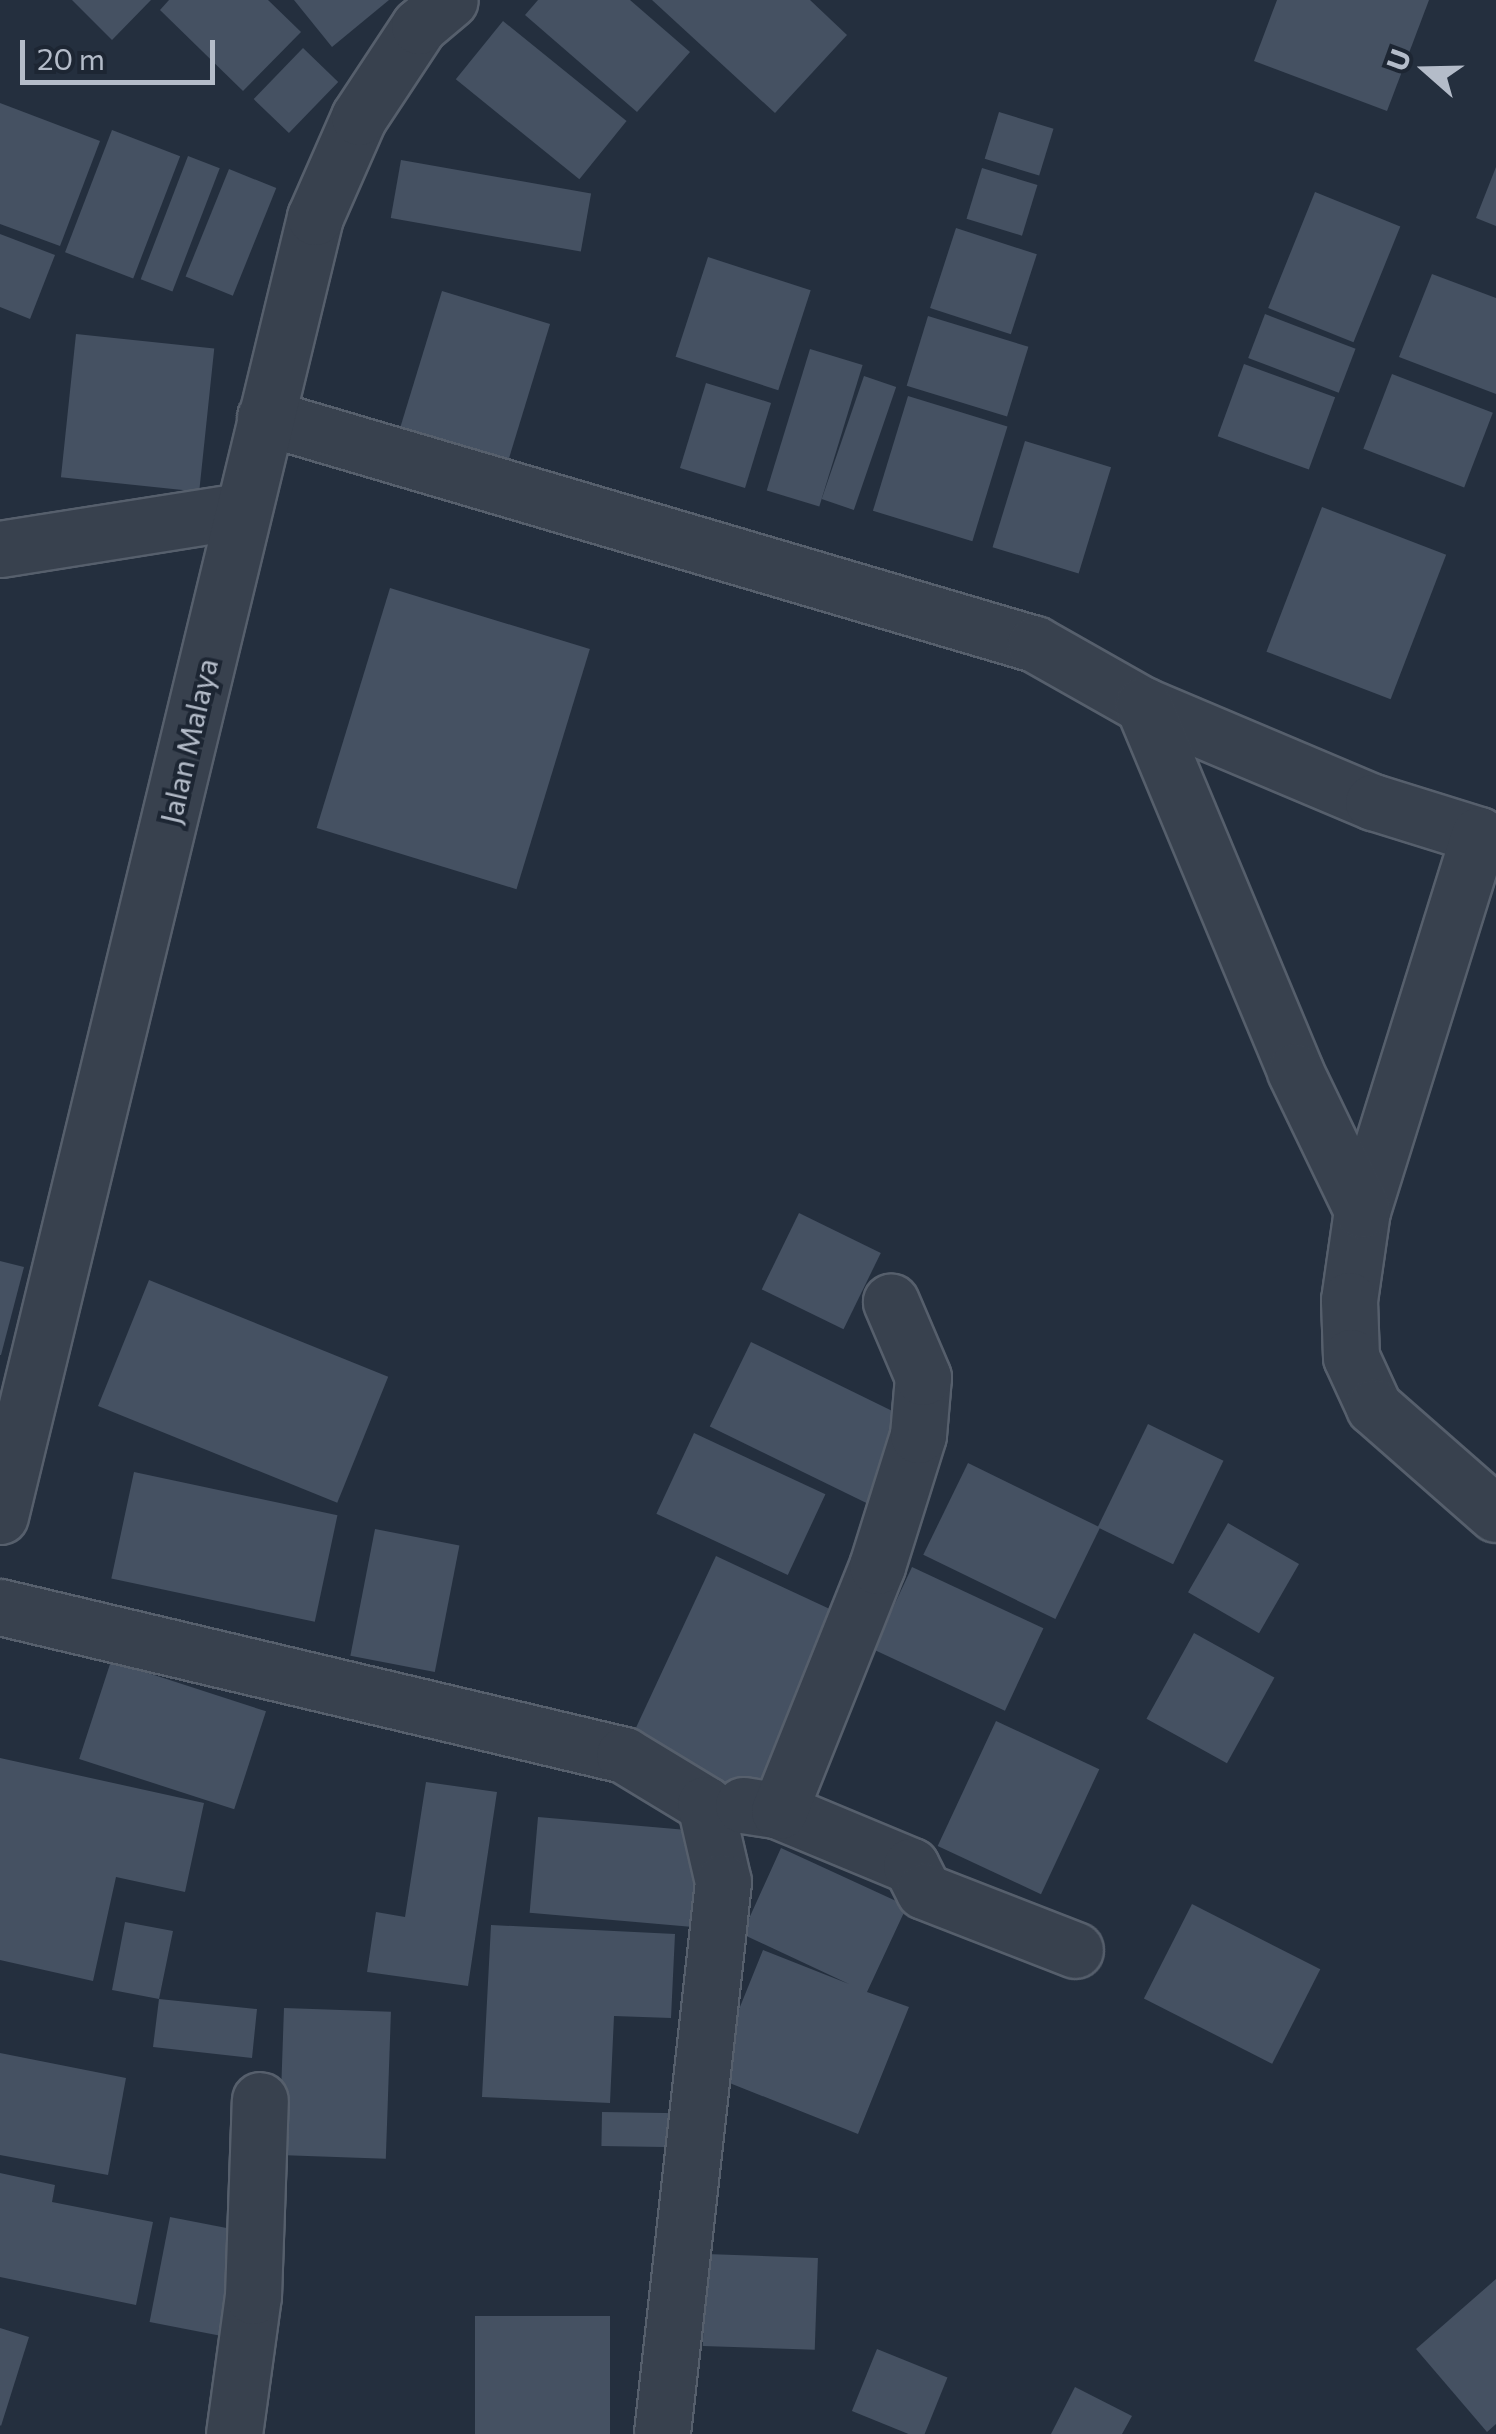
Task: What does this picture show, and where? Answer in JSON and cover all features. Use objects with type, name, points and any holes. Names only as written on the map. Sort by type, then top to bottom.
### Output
[{"type":"street","name":"Jalan Malaya","points":[[0,1516],[240,512],[315,217],[358,117],[419,26],[450,0]]},
{"type":"street","points":[[266,417],[1035,644],[1143,705],[1373,802],[1488,814],[1362,1210],[1349,1300],[1351,1357],[1374,1407],[1496,1514]]},
{"type":"street","points":[[0,550],[240,512]]},
{"type":"street","points":[[1143,705],[1295,1070],[1362,1210]]},
{"type":"street","points":[[778,1811],[877,1566],[918,1435],[923,1377],[891,1302]]},
{"type":"street","points":[[0,1607],[624,1755],[705,1804],[778,1811],[911,1866],[924,1891],[1076,1950]]},
{"type":"street","points":[[662,2433],[723,1882],[705,1804]]},
{"type":"street","points":[[234,2434],[253,2296],[260,2100]]},
{"type":"building","points":[[72,0],[151,0],[112,40]]},
{"type":"building","points":[[169,0],[268,0],[301,32],[243,91],[160,10]]},
{"type":"building","points":[[294,0],[389,0],[332,47]]},
{"type":"building","points":[[538,0],[630,0],[690,52],[637,112],[525,15]]},
{"type":"building","points":[[652,0],[810,0],[847,35],[775,113]]},
{"type":"building","points":[[1277,0],[1429,0],[1387,111],[1254,61]]},
{"type":"building","points":[[503,21],[627,121],[579,179],[456,79]]},
{"type":"building","points":[[303,48],[338,82],[289,133],[254,99]]},
{"type":"building","points":[[0,103],[100,141],[60,246],[0,224]]},
{"type":"building","points":[[999,112],[1054,129],[1039,176],[985,159]]},
{"type":"building","points":[[112,130],[180,156],[133,278],[65,252]]},
{"type":"building","points":[[188,156],[220,168],[172,291],[141,279]]},
{"type":"building","points":[[401,160],[591,194],[581,252],[391,218]]},
{"type":"building","points":[[1496,167],[1496,226],[1476,218]]},
{"type":"building","points":[[982,168],[1037,185],[1022,236],[967,219]]},
{"type":"building","points":[[229,169],[276,188],[233,296],[186,277]]},
{"type":"building","points":[[1315,192],[1400,226],[1353,342],[1268,308]]},
{"type":"building","points":[[956,228],[1037,254],[1011,334],[930,308]]},
{"type":"building","points":[[0,234],[55,255],[30,319],[0,307]]},
{"type":"building","points":[[708,257],[811,290],[778,390],[676,357]]},
{"type":"building","points":[[1432,274],[1496,298],[1496,394],[1399,357]]},
{"type":"building","points":[[442,291],[550,324],[507,464],[399,431]]},
{"type":"building","points":[[1265,314],[1356,349],[1339,393],[1248,358]]},
{"type":"building","points":[[928,316],[1028,347],[1007,417],[907,386]]},
{"type":"building","points":[[76,334],[214,349],[199,492],[61,477]]},
{"type":"building","points":[[810,349],[863,365],[819,507],[767,491]]},
{"type":"building","points":[[1244,364],[1335,397],[1309,470],[1218,436]]},
{"type":"building","points":[[1392,374],[1493,413],[1464,487],[1363,449]]},
{"type":"building","points":[[864,376],[896,387],[854,510],[822,499]]},
{"type":"building","points":[[706,383],[771,403],[745,488],[680,468]]},
{"type":"building","points":[[908,396],[1007,426],[972,541],[873,511]]},
{"type":"building","points":[[1025,441],[1111,467],[1079,573],[993,547]]},
{"type":"building","points":[[1322,507],[1446,555],[1391,699],[1266,652]]},
{"type":"building","points":[[390,588],[590,649],[516,889],[317,828]]},
{"type":"building","points":[[799,1213],[881,1253],[844,1329],[762,1289]]},
{"type":"building","points":[[0,1261],[24,1267],[1,1355],[0,1355]]},
{"type":"building","points":[[149,1280],[388,1377],[337,1503],[98,1406]]},
{"type":"building","points":[[751,1342],[909,1419],[868,1504],[710,1426]]},
{"type":"building","points":[[1148,1424],[1223,1461],[1173,1564],[1098,1527]]},
{"type":"building","points":[[694,1433],[825,1494],[788,1575],[656,1514]]},
{"type":"building","points":[[968,1463],[1100,1527],[1055,1619],[923,1555]]},
{"type":"building","points":[[134,1472],[337,1515],[315,1622],[111,1579]]},
{"type":"building","points":[[1228,1523],[1299,1564],[1259,1633],[1188,1592]]},
{"type":"building","points":[[375,1529],[459,1545],[435,1672],[350,1656]]},
{"type":"building","points":[[716,1556],[841,1614],[755,1799],[630,1741]]},
{"type":"building","points":[[912,1567],[1043,1628],[1005,1711],[874,1649]]},
{"type":"building","points":[[1194,1633],[1274,1678],[1227,1763],[1146,1719]]},
{"type":"building","points":[[111,1661],[266,1711],[234,1809],[79,1759]]},
{"type":"building","points":[[996,1721],[1099,1769],[1041,1894],[938,1846]]},
{"type":"building","points":[[0,1758],[204,1803],[185,1892],[116,1877],[93,1981],[0,1960]]},
{"type":"building","points":[[426,1782],[497,1792],[468,1986],[367,1972],[376,1912],[405,1917]]},
{"type":"building","points":[[538,1817],[698,1831],[690,1927],[530,1913]]},
{"type":"building","points":[[781,1848],[907,1906],[867,1992],[909,2007],[858,2134],[712,2076],[763,1950],[849,1984],[742,1934]]},
{"type":"building","points":[[1192,1904],[1320,1969],[1272,2064],[1144,1998]]},
{"type":"building","points":[[125,1922],[173,1931],[159,1999],[112,1990]]},
{"type":"building","points":[[491,1925],[675,1934],[671,2018],[614,2016],[610,2103],[482,2097]]},
{"type":"building","points":[[159,1999],[257,2009],[252,2058],[153,2047]]},
{"type":"building","points":[[284,2008],[391,2012],[386,2159],[279,2155]]},
{"type":"building","points":[[0,2053],[126,2078],[108,2175],[0,2155]]},
{"type":"building","points":[[602,2112],[680,2113],[679,2147],[601,2146]]},
{"type":"building","points":[[0,2173],[55,2185],[52,2202],[153,2222],[136,2305],[0,2277]]},
{"type":"building","points":[[170,2217],[245,2232],[224,2337],[150,2322]]},
{"type":"building","points":[[706,2254],[818,2258],[815,2350],[703,2346]]},
{"type":"building","points":[[1496,2279],[1496,2424],[1487,2432],[1416,2349]]},
{"type":"building","points":[[475,2316],[610,2316],[610,2434],[475,2434]]},
{"type":"building","points":[[0,2328],[29,2337],[1,2426],[0,2425]]},
{"type":"building","points":[[877,2349],[947,2377],[925,2434],[909,2434],[852,2411]]},
{"type":"building","points":[[1075,2387],[1132,2416],[1122,2434],[1051,2434]]}]
